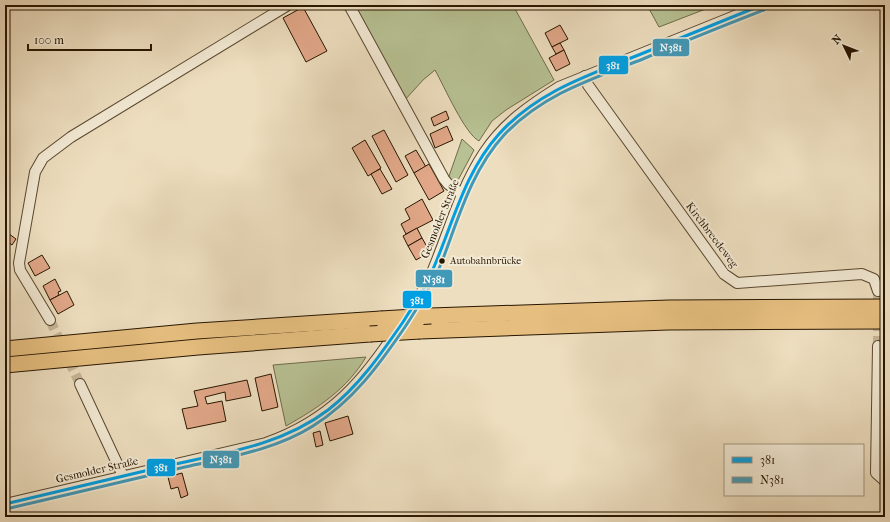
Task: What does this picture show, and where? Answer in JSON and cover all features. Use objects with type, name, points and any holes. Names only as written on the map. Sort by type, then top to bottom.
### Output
[{"type":"highway","points":[[5,349],[197,331],[431,316],[669,308],[885,307]]},
{"type":"highway","points":[[5,365],[198,347],[420,331],[668,322],[885,321]]},
{"type":"street","points":[[50,320],[20,270],[19,263],[35,172],[43,158],[71,137],[288,5]]},
{"type":"street","points":[[349,5],[444,179],[448,184],[462,194]]},
{"type":"street","name":"Gesmolder Straße","points":[[5,504],[273,440],[307,425],[340,400],[366,375],[380,356],[421,293],[438,256],[462,194],[485,152],[513,119],[554,90],[585,76],[762,5]]},
{"type":"street","name":"Kirchbreedeweg","points":[[585,76],[588,85],[724,274],[737,283],[862,274],[874,279],[878,291]]},
{"type":"street","points":[[878,346],[876,473],[885,481]]},
{"type":"street","points":[[80,384],[123,476]]},
{"type":"green space","points":[[352,5],[517,5],[514,7],[554,80],[506,110],[492,121],[479,141],[473,137],[461,120],[435,70],[423,80],[404,101]]},
{"type":"green space","points":[[647,5],[716,5],[659,27]]},
{"type":"green space","points":[[462,139],[474,150],[457,182],[448,179]]},
{"type":"green space","points":[[882,336],[885,336],[885,397],[882,398]]},
{"type":"green space","points":[[366,357],[350,379],[331,397],[286,426],[273,365]]},
{"type":"building","points":[[303,7],[327,51],[306,62],[283,18]]},
{"type":"building","points":[[560,25],[568,39],[552,47],[545,33]]},
{"type":"building","points":[[560,43],[564,50],[556,54],[552,47]]},
{"type":"building","points":[[564,50],[570,64],[556,71],[549,58]]},
{"type":"building","points":[[446,111],[449,119],[434,126],[431,118]]},
{"type":"building","points":[[447,126],[453,140],[435,148],[430,134]]},
{"type":"building","points":[[384,130],[408,175],[396,182],[372,136]]},
{"type":"building","points":[[365,140],[381,168],[368,176],[352,148]]},
{"type":"building","points":[[416,150],[426,167],[414,173],[405,156]]},
{"type":"building","points":[[429,164],[444,191],[429,200],[414,173]]},
{"type":"building","points":[[380,169],[392,189],[382,194],[371,174]]},
{"type":"building","points":[[422,199],[433,220],[406,234],[401,224],[410,219],[405,209]]},
{"type":"building","points":[[417,228],[422,238],[408,246],[403,236]]},
{"type":"building","points":[[5,231],[16,239],[12,245],[5,240]]},
{"type":"building","points":[[422,238],[430,252],[416,260],[408,246]]},
{"type":"building","points":[[42,255],[50,268],[35,276],[28,263]]},
{"type":"building","points":[[55,279],[61,291],[58,292],[59,295],[50,300],[43,286]]},
{"type":"building","points":[[67,291],[74,305],[58,314],[50,300]]},
{"type":"building","points":[[271,374],[278,407],[262,411],[255,378]]},
{"type":"building","points":[[247,380],[251,396],[226,401],[225,392],[205,397],[207,404],[222,401],[226,421],[187,429],[182,409],[198,406],[194,391]]},
{"type":"building","points":[[348,416],[353,434],[330,441],[325,423]]},
{"type":"building","points":[[320,431],[323,445],[316,447],[313,433]]},
{"type":"building","points":[[182,473],[188,495],[181,498],[178,487],[171,489],[168,477]]},
{"type":"tunnel","points":[[878,291],[878,346]]},
{"type":"tunnel","points":[[50,320],[80,384]]},
{"type":"transit line","name":"381","points":[[5,504],[232,452],[272,440],[292,432],[310,422],[328,410],[350,391],[378,358],[403,322],[427,282],[438,258],[459,202],[476,166],[499,134],[514,119],[547,95],[584,77],[762,5]]},
{"type":"transit line","name":"N381","points":[[6,509],[251,452],[283,441],[313,426],[353,394],[375,368],[405,327],[424,297],[441,264],[466,196],[474,180],[493,149],[504,135],[519,121],[552,98],[569,89],[764,10]]},
{"type":"place","name":"Autobahnbrücke","points":[[442,261]]}]
